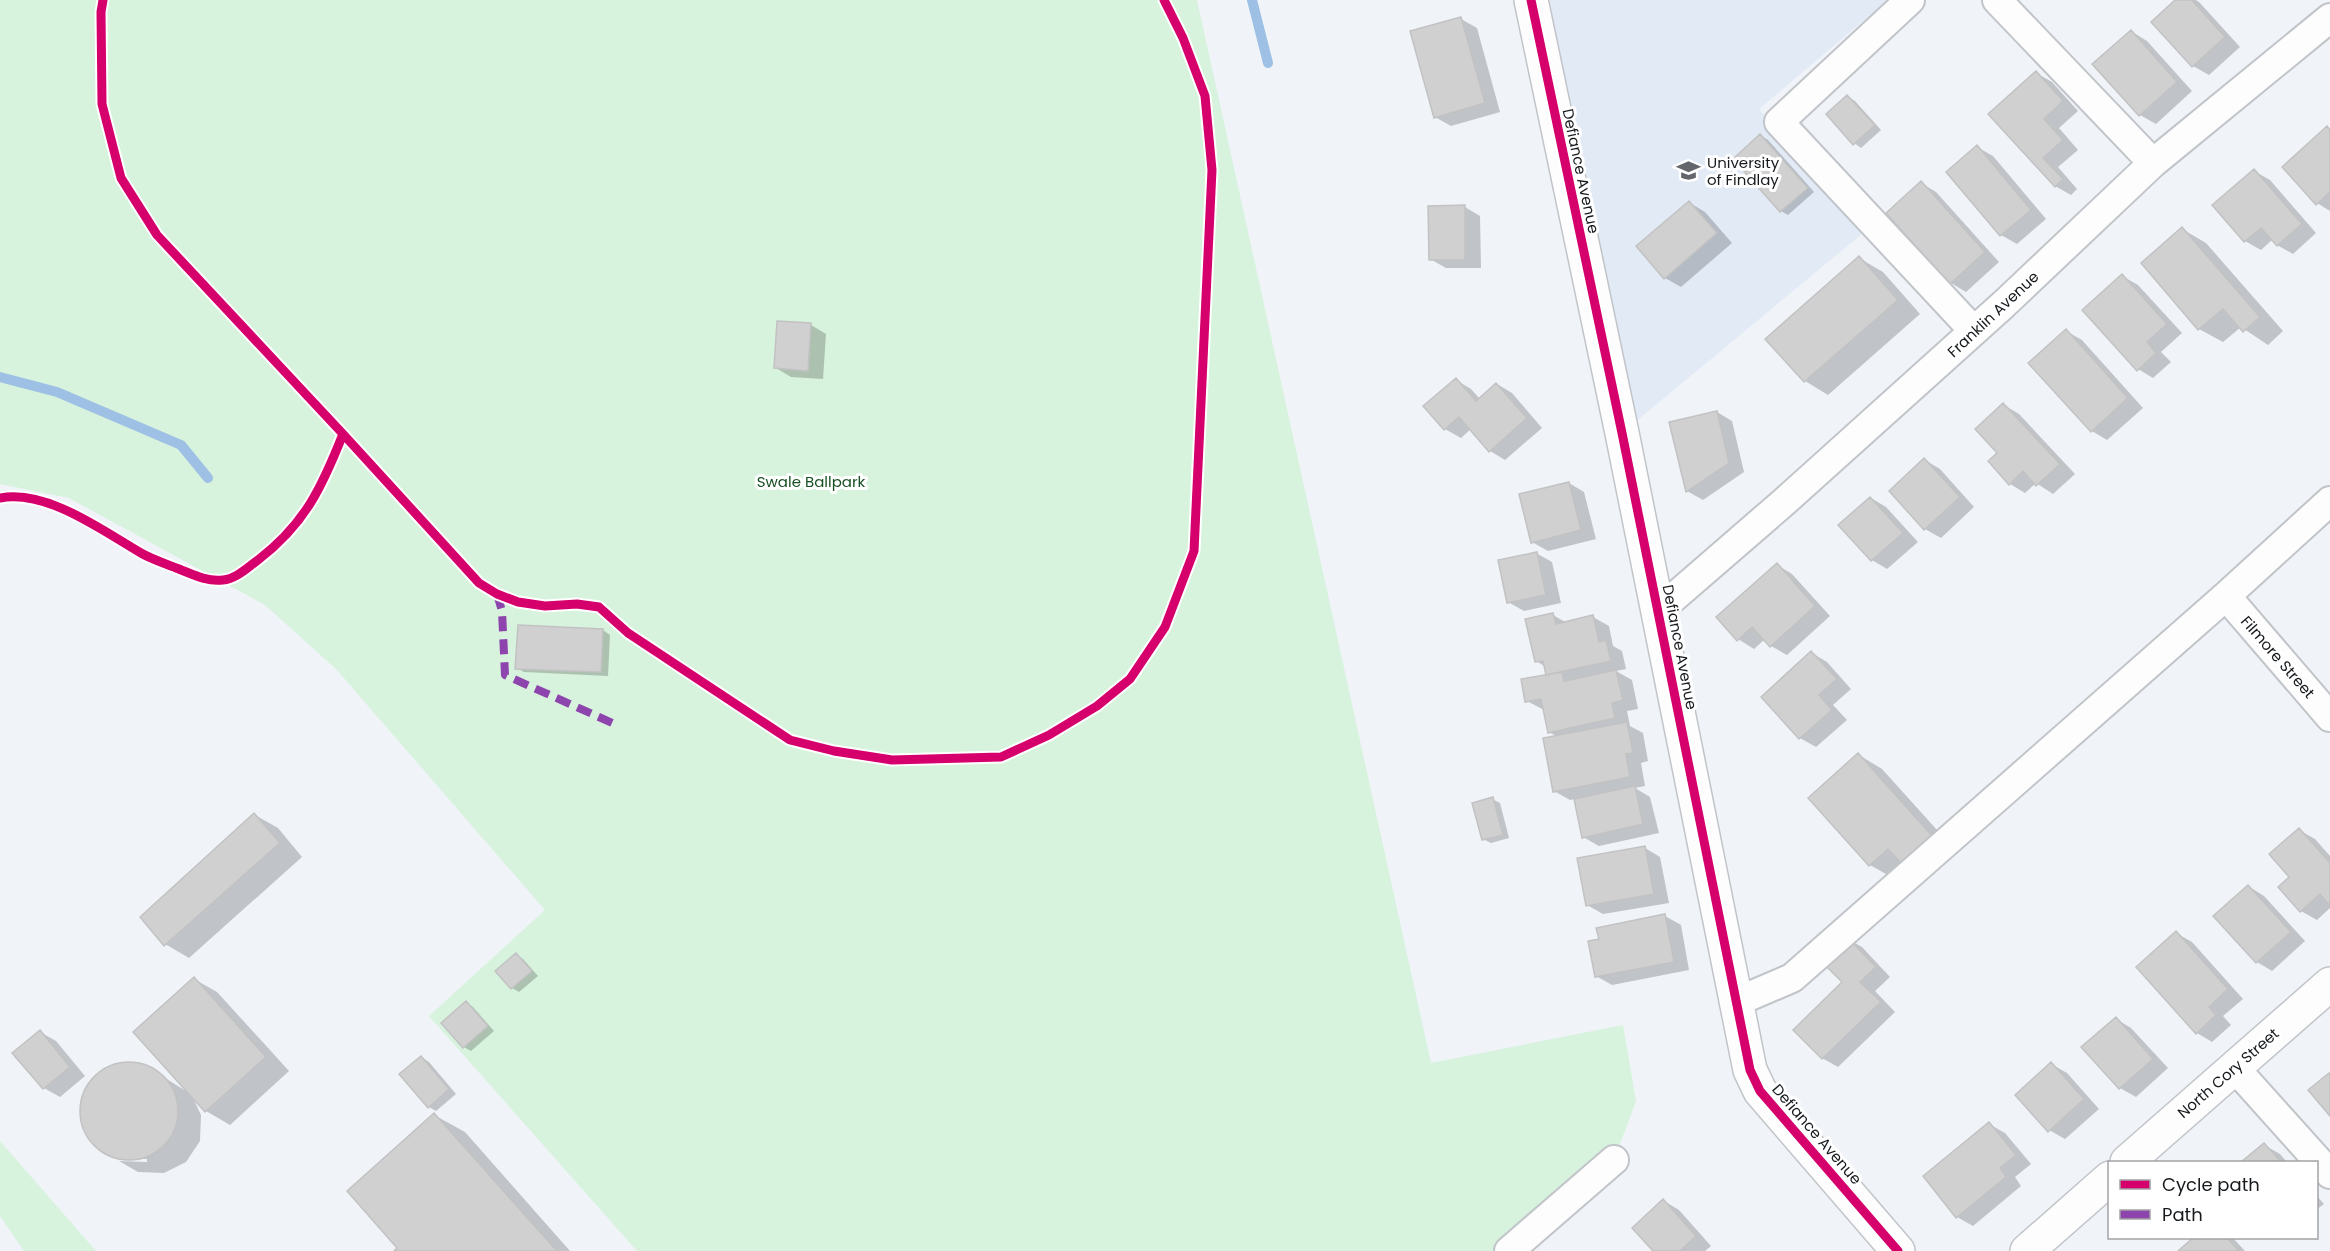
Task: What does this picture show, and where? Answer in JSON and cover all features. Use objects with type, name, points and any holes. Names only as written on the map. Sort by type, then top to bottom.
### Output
[{"type":"street","name":"Defiance Avenue","points":[[1531,0],[1622,433],[1750,1070],[1760,1091],[1898,1251]]},
{"type":"street","points":[[1910,0],[1779,122],[1974,331]]},
{"type":"street","points":[[1997,0],[2153,163]]},
{"type":"street","name":"Franklin Avenue","points":[[1657,612],[1785,502],[1974,331],[2153,163],[2330,18]]},
{"type":"street","points":[[1736,1002],[1792,978],[2226,596],[2330,501]]},
{"type":"street","name":"Filmore Street","points":[[2226,596],[2330,717]]},
{"type":"street","name":"North Cory Street","points":[[2128,1161],[2330,984]]},
{"type":"street","points":[[2234,1067],[2330,1174]]},
{"type":"street","points":[[1509,1251],[1614,1160]]},
{"type":"street","points":[[2027,1251],[2108,1179]]},
{"type":"shaded area","name":"University of Findlay","points":[[1532,0],[1888,0],[1759,109],[1863,233],[1622,433]]},
{"type":"green space","name":"Swale Ballpark","points":[[0,0],[1197,0],[1431,1063],[1623,1025],[1636,1101],[1614,1160],[1509,1251],[637,1251],[429,1016],[545,910],[336,669],[265,605],[69,498],[0,484]]},
{"type":"green space","points":[[0,1141],[96,1251],[24,1251],[0,1216]]},
{"type":"building","points":[[2175,0],[2192,0],[2225,37],[2192,67],[2151,22]]},
{"type":"building","points":[[1461,17],[1485,103],[1434,118],[1410,31]]},
{"type":"building","points":[[2131,30],[2177,82],[2139,116],[2092,64]]},
{"type":"building","points":[[2036,71],[2063,101],[2044,119],[2063,140],[2043,158],[2063,179],[2055,187],[1988,114]]},
{"type":"building","points":[[1847,95],[1875,125],[1853,145],[1826,114]]},
{"type":"building","points":[[2327,126],[2330,130],[2330,192],[2316,205],[2282,167]]},
{"type":"building","points":[[1760,134],[1808,188],[1780,212],[1733,159]]},
{"type":"building","points":[[1977,145],[2031,210],[2000,236],[1946,172]]},
{"type":"building","points":[[2254,169],[2302,224],[2277,246],[2261,228],[2244,242],[2212,205]]},
{"type":"building","points":[[1921,181],[1985,252],[1950,284],[1886,213]]},
{"type":"building","points":[[1689,201],[1717,233],[1664,279],[1636,246]]},
{"type":"building","points":[[1465,205],[1465,260],[1429,260],[1428,206]]},
{"type":"building","points":[[2182,227],[2260,317],[2243,332],[2223,309],[2198,330],[2141,263]]},
{"type":"building","points":[[1859,256],[1898,300],[1804,382],[1765,339]]},
{"type":"building","points":[[2122,274],[2167,324],[2147,342],[2156,353],[2137,371],[2082,310]]},
{"type":"building","points":[[777,321],[811,323],[808,371],[774,368]]},
{"type":"building","points":[[2066,329],[2128,398],[2091,432],[2028,363]]},
{"type":"building","points":[[1456,378],[1476,401],[1496,383],[1527,418],[1489,452],[1459,417],[1444,430],[1423,406]]},
{"type":"building","points":[[2003,403],[2060,464],[2036,486],[2023,471],[2009,485],[1988,461],[1997,453],[1975,429]]},
{"type":"building","points":[[1717,411],[1729,463],[1686,492],[1669,422]]},
{"type":"building","points":[[1924,458],[1960,497],[1924,530],[1889,491]]},
{"type":"building","points":[[1569,482],[1581,530],[1531,543],[1519,494]]},
{"type":"building","points":[[1870,497],[1903,533],[1871,561],[1838,525]]},
{"type":"building","points":[[1537,552],[1546,595],[1507,603],[1498,560]]},
{"type":"building","points":[[1777,563],[1815,606],[1770,647],[1752,627],[1737,641],[1716,617]]},
{"type":"building","points":[[1553,613],[1556,624],[1593,615],[1599,642],[1606,640],[1611,661],[1546,675],[1543,661],[1535,662],[1525,619]]},
{"type":"building","points":[[518,625],[603,629],[601,672],[515,669]]},
{"type":"building","points":[[1811,651],[1837,679],[1819,695],[1832,710],[1799,739],[1761,697]]},
{"type":"building","points":[[1616,670],[1623,700],[1612,703],[1615,718],[1548,733],[1541,699],[1525,702],[1521,679],[1562,672],[1564,681]]},
{"type":"building","points":[[1627,722],[1633,753],[1626,754],[1630,777],[1553,792],[1543,738]]},
{"type":"building","points":[[1858,753],[1933,837],[1902,864],[1888,849],[1869,866],[1808,798]]},
{"type":"building","points":[[1635,786],[1643,824],[1582,838],[1574,799]]},
{"type":"building","points":[[1493,797],[1503,835],[1482,840],[1472,803]]},
{"type":"building","points":[[254,813],[280,843],[164,946],[140,917]]},
{"type":"building","points":[[2299,828],[2330,863],[2330,906],[2320,894],[2300,912],[2278,887],[2289,877],[2269,854]]},
{"type":"building","points":[[1645,846],[1654,894],[1586,906],[1577,858]]},
{"type":"building","points":[[2248,885],[2291,932],[2256,963],[2213,916]]},
{"type":"building","points":[[1665,914],[1674,962],[1595,977],[1588,941],[1599,939],[1596,928]]},
{"type":"building","points":[[2176,931],[2228,989],[2209,1007],[2216,1015],[2196,1034],[2136,967]]},
{"type":"building","points":[[1846,936],[1876,967],[1860,982],[1881,1002],[1822,1059],[1793,1030],[1842,982],[1821,961]]},
{"type":"building","points":[[516,953],[532,971],[511,989],[495,971]]},
{"type":"building","points":[[194,977],[266,1057],[205,1112],[133,1032]]},
{"type":"building","points":[[466,1001],[488,1026],[463,1048],[441,1023]]},
{"type":"building","points":[[2116,1017],[2153,1059],[2119,1089],[2081,1047]]},
{"type":"building","points":[[40,1030],[70,1067],[43,1089],[12,1053]]},
{"type":"building","points":[[421,1056],[449,1089],[428,1108],[399,1074]]},
{"type":"building","points":[[129,1062],[148,1066],[164,1076],[174,1092],[178,1111],[174,1130],[164,1146],[148,1156],[129,1160],[110,1156],[94,1146],[84,1130],[80,1111],[84,1092],[94,1076],[110,1066]]},
{"type":"building","points":[[2051,1062],[2084,1099],[2048,1132],[2015,1095]]},
{"type":"building","points":[[2330,1074],[2330,1116],[2308,1090]]},
{"type":"building","points":[[434,1113],[557,1251],[394,1251],[397,1248],[347,1191]]},
{"type":"building","points":[[1989,1122],[2016,1155],[2000,1168],[2006,1177],[1956,1218],[1923,1176]]},
{"type":"building","points":[[2264,1143],[2280,1161],[2242,1161]]},
{"type":"building","points":[[1663,1199],[1696,1236],[1680,1251],[1653,1251],[1632,1228]]},
{"type":"building","points":[[2192,1239],[2228,1239],[2239,1251],[2178,1251]]},
{"type":"waterway","points":[[1252,0],[1268,63]]},
{"type":"waterway","points":[[0,377],[57,392],[181,445],[208,478]]},
{"type":"marked path","points":[[497,594],[502,611],[505,675],[619,726]]},
{"type":"cycle path","points":[[103,0],[101,12],[102,104],[121,178],[157,235],[479,583],[497,594],[518,602],[545,606],[577,604],[599,607],[628,633],[790,740],[834,751],[892,760],[1001,757],[1049,735],[1097,706],[1130,679],[1165,627],[1194,551],[1212,170],[1205,96],[1183,38],[1164,0]]},
{"type":"cycle path","points":[[1531,0],[1622,433],[1750,1070],[1760,1091],[1898,1251]]},
{"type":"cycle path","points":[[0,498],[18,497],[55,506],[74,514],[155,560],[206,579],[228,579],[258,560],[288,533],[300,518],[319,488],[343,434]]},
{"type":"place","name":"University of Findlay","points":[[1689,171]]}]
